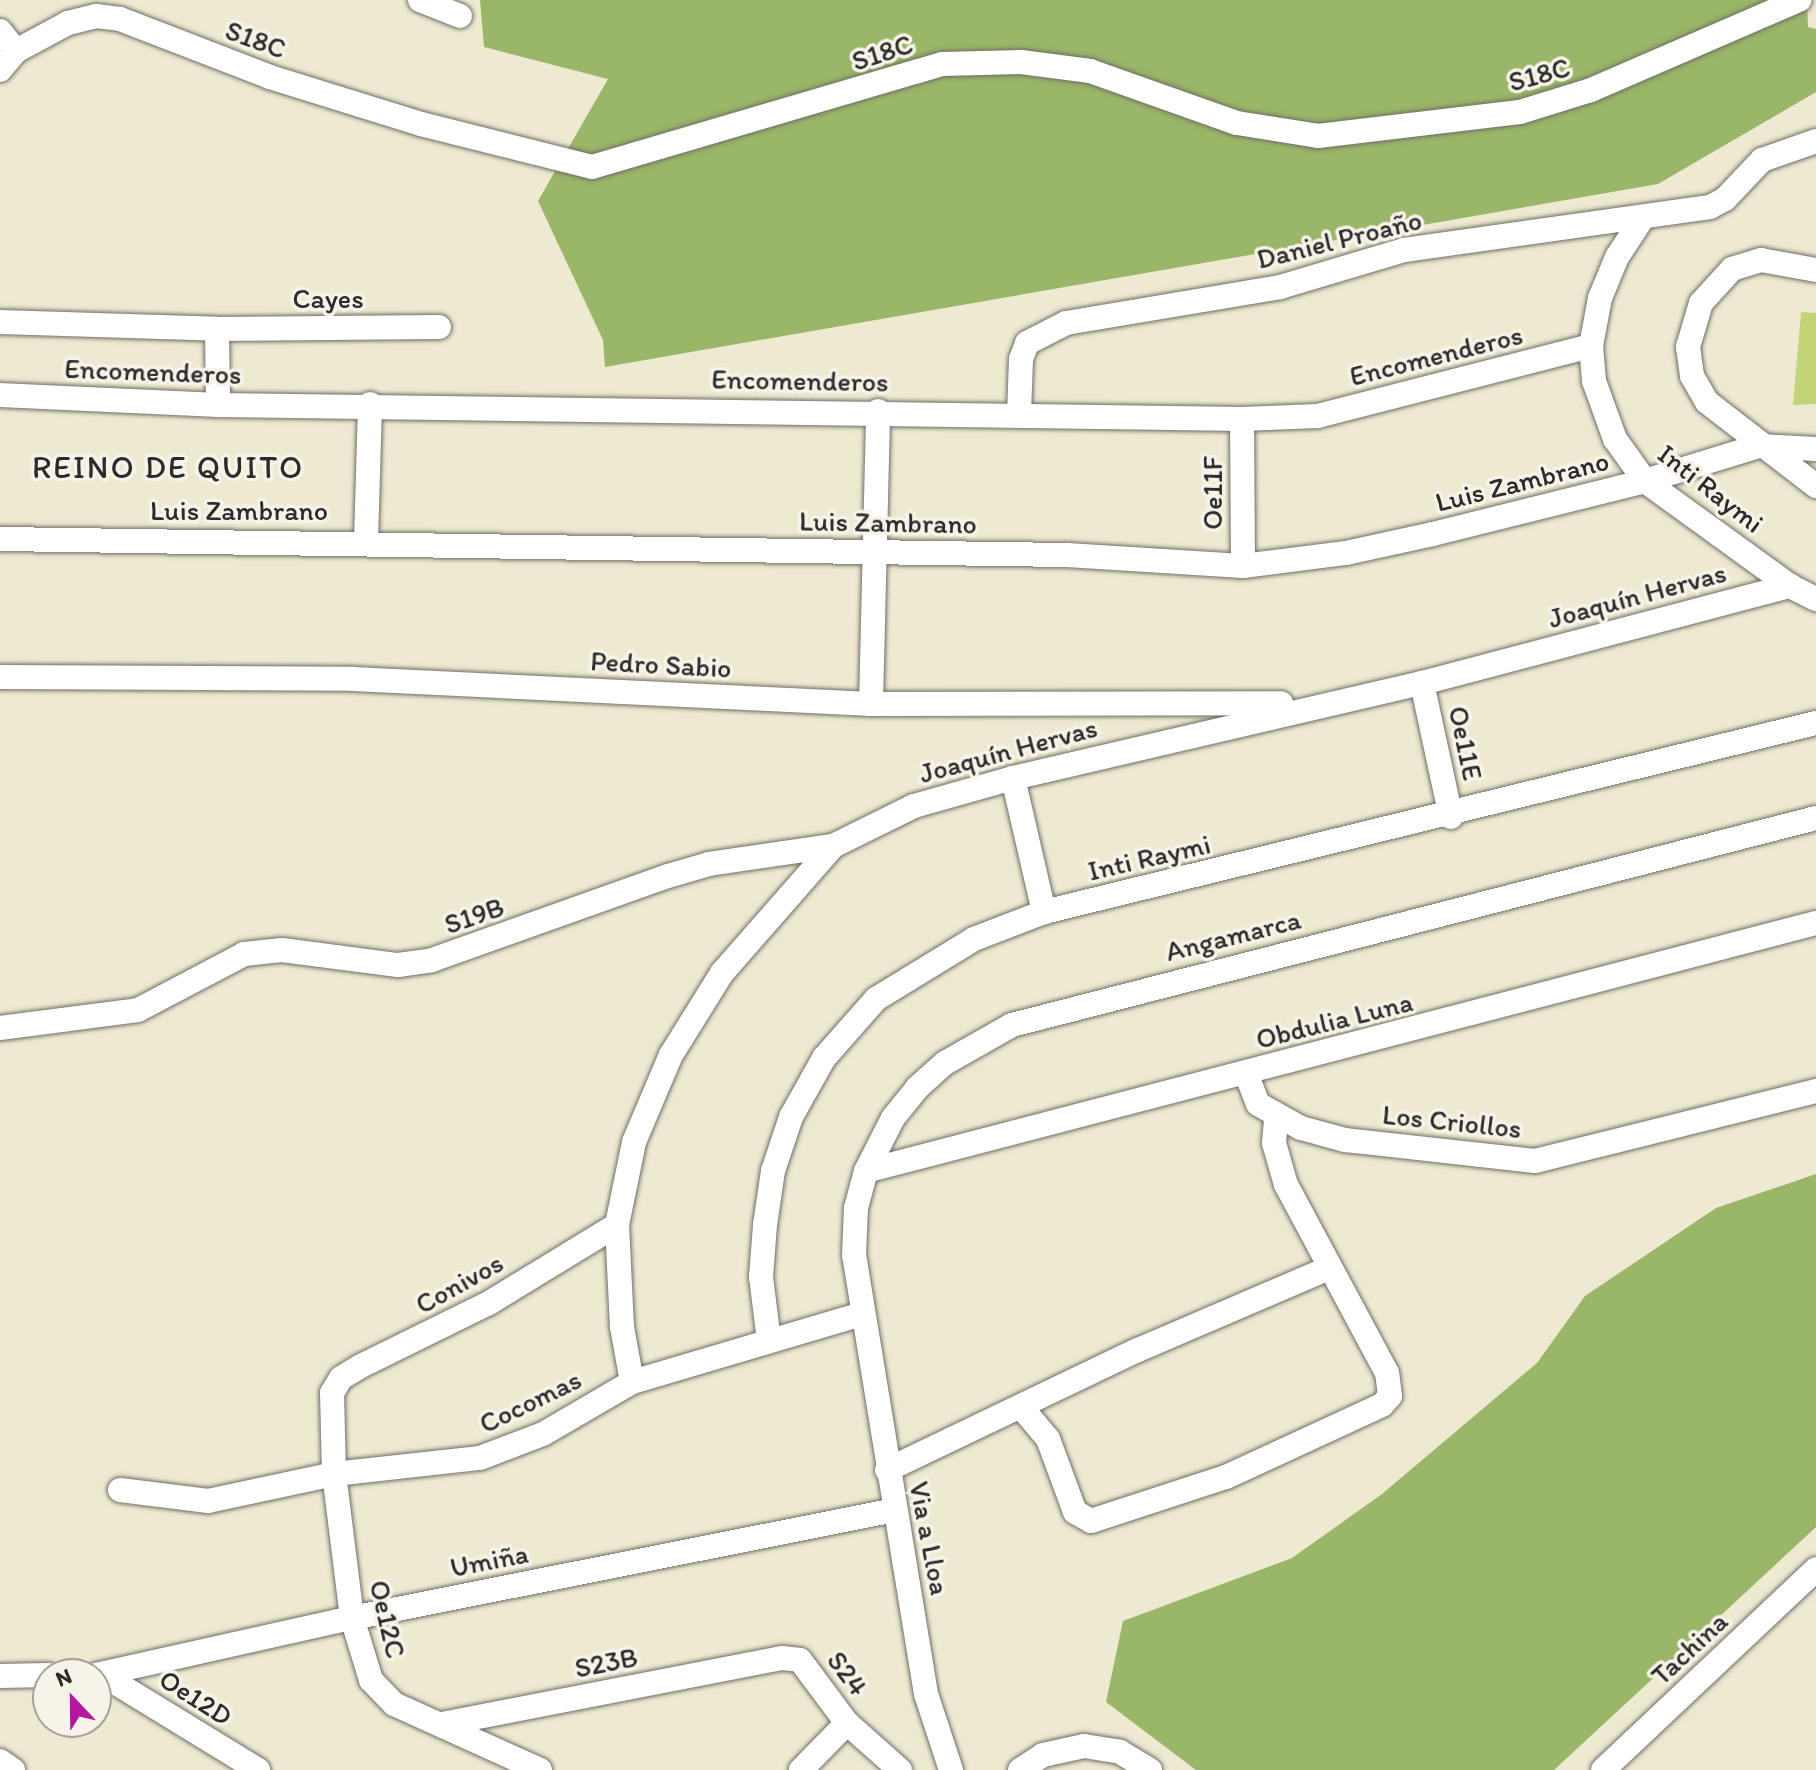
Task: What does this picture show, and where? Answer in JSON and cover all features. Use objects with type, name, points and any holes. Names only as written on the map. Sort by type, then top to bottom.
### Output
[{"type":"street","points":[[420,0],[460,16]]},
{"type":"street","name":"S18C","points":[[0,70],[16,51],[68,23],[96,16],[120,19],[300,86],[421,124],[592,167],[942,64],[1021,62],[1090,71],[1237,123],[1318,136],[1520,112],[1591,90],[1799,0]]},
{"type":"street","points":[[0,31],[16,51]]},
{"type":"street","name":"Daniel Proaño","points":[[1019,414],[1021,359],[1027,343],[1066,323],[1280,287],[1404,250],[1642,219],[1710,207],[1725,199],[1762,160],[1813,147]]},
{"type":"street","name":"Inti Raymi","points":[[1642,219],[1617,257],[1600,298],[1591,346],[1601,410],[1615,439],[1645,481],[1790,586],[1816,599]]},
{"type":"street","points":[[1816,270],[1774,260],[1744,262],[1722,276],[1693,322],[1689,355],[1697,388],[1716,411],[1816,486]]},
{"type":"street","name":"Cayes","points":[[0,322],[217,329],[439,327]]},
{"type":"street","points":[[217,329],[218,405]]},
{"type":"street","name":"Encomenderos","points":[[0,395],[218,405],[370,404],[1242,419],[1318,416],[1591,346]]},
{"type":"street","points":[[366,541],[370,404]]},
{"type":"street","points":[[871,704],[878,411]]},
{"type":"street","name":"Oe11F","points":[[1242,419],[1243,566]]},
{"type":"street","points":[[1759,446],[1816,449]]},
{"type":"street","name":"Luis Zambrano","points":[[0,539],[366,541],[1067,555],[1243,566],[1346,553],[1645,481],[1759,446]]},
{"type":"street","name":"Joaquín Hervas","points":[[632,1382],[622,1327],[617,1225],[634,1142],[671,1055],[722,973],[833,846],[914,806],[1013,778],[1320,703],[1422,683],[1790,586]]},
{"type":"street","name":"Pedro Sabio","points":[[0,677],[353,679],[871,704],[1320,703]]},
{"type":"street","name":"Oe11E","points":[[1422,683],[1451,817]]},
{"type":"street","name":"Inti Raymi","points":[[769,1341],[761,1277],[773,1171],[791,1117],[824,1058],[876,999],[974,939],[1044,912],[1451,817],[1816,723]]},
{"type":"street","points":[[1013,778],[1044,912]]},
{"type":"street","name":"Angamarca","points":[[862,1314],[854,1228],[866,1171],[893,1118],[917,1088],[945,1063],[1012,1025],[1816,818]]},
{"type":"street","name":"S19B","points":[[0,1028],[138,1010],[244,954],[282,950],[398,965],[432,960],[695,868],[833,846]]},
{"type":"street","name":"Obdulia Luna","points":[[866,1171],[1816,923]]},
{"type":"street","points":[[1022,1408],[1048,1439],[1075,1512],[1091,1521],[1226,1477],[1373,1412],[1390,1396],[1387,1373],[1329,1268],[1277,1163],[1276,1118],[1258,1104],[1246,1073]]},
{"type":"street","name":"Los Criollos","points":[[1276,1118],[1345,1140],[1535,1161],[1816,1091]]},
{"type":"street","name":"Conivos","points":[[332,1393],[341,1378],[361,1366],[489,1303],[617,1225]]},
{"type":"street","points":[[887,1470],[1138,1350],[1329,1268]]},
{"type":"street","name":"Cocomas","points":[[120,1490],[208,1501],[334,1474],[480,1458],[512,1449],[632,1382],[862,1314]]},
{"type":"street","name":"Via a Lloa","points":[[862,1314],[926,1694],[951,1770]]},
{"type":"street","name":"Oe12C","points":[[332,1393],[334,1474],[352,1618],[371,1680],[381,1695],[540,1770]]},
{"type":"street","name":"Umiña","points":[[112,1672],[352,1618],[895,1510]]},
{"type":"street","name":"Tachina","points":[[1603,1770],[1816,1569]]},
{"type":"street","name":"S23B","points":[[442,1724],[782,1658]]},
{"type":"street","name":"S24","points":[[782,1658],[800,1660],[813,1673],[847,1723],[801,1770]]},
{"type":"street","points":[[0,1676],[32,1675]]},
{"type":"street","name":"Oe12D","points":[[112,1682],[258,1770]]},
{"type":"street","points":[[847,1723],[900,1770]]},
{"type":"street","points":[[1020,1770],[1043,1755],[1084,1746],[1120,1752],[1150,1770]]},
{"type":"street","points":[[0,1761],[13,1770]]},
{"type":"green space","points":[[480,0],[1807,0],[1808,27],[1816,29],[1816,92],[1658,184],[605,367],[603,340],[538,201],[608,79],[484,47]]},
{"type":"green space","points":[[1801,312],[1816,313],[1816,404],[1793,405]]},
{"type":"green space","points":[[1816,1174],[1816,1527],[1554,1770],[1196,1770],[1106,1702],[1123,1621],[1292,1558],[1382,1494],[1537,1363],[1585,1296],[1716,1208]]},
{"type":"district","name":"REINO DE QUITO","points":[[168,467]]}]
